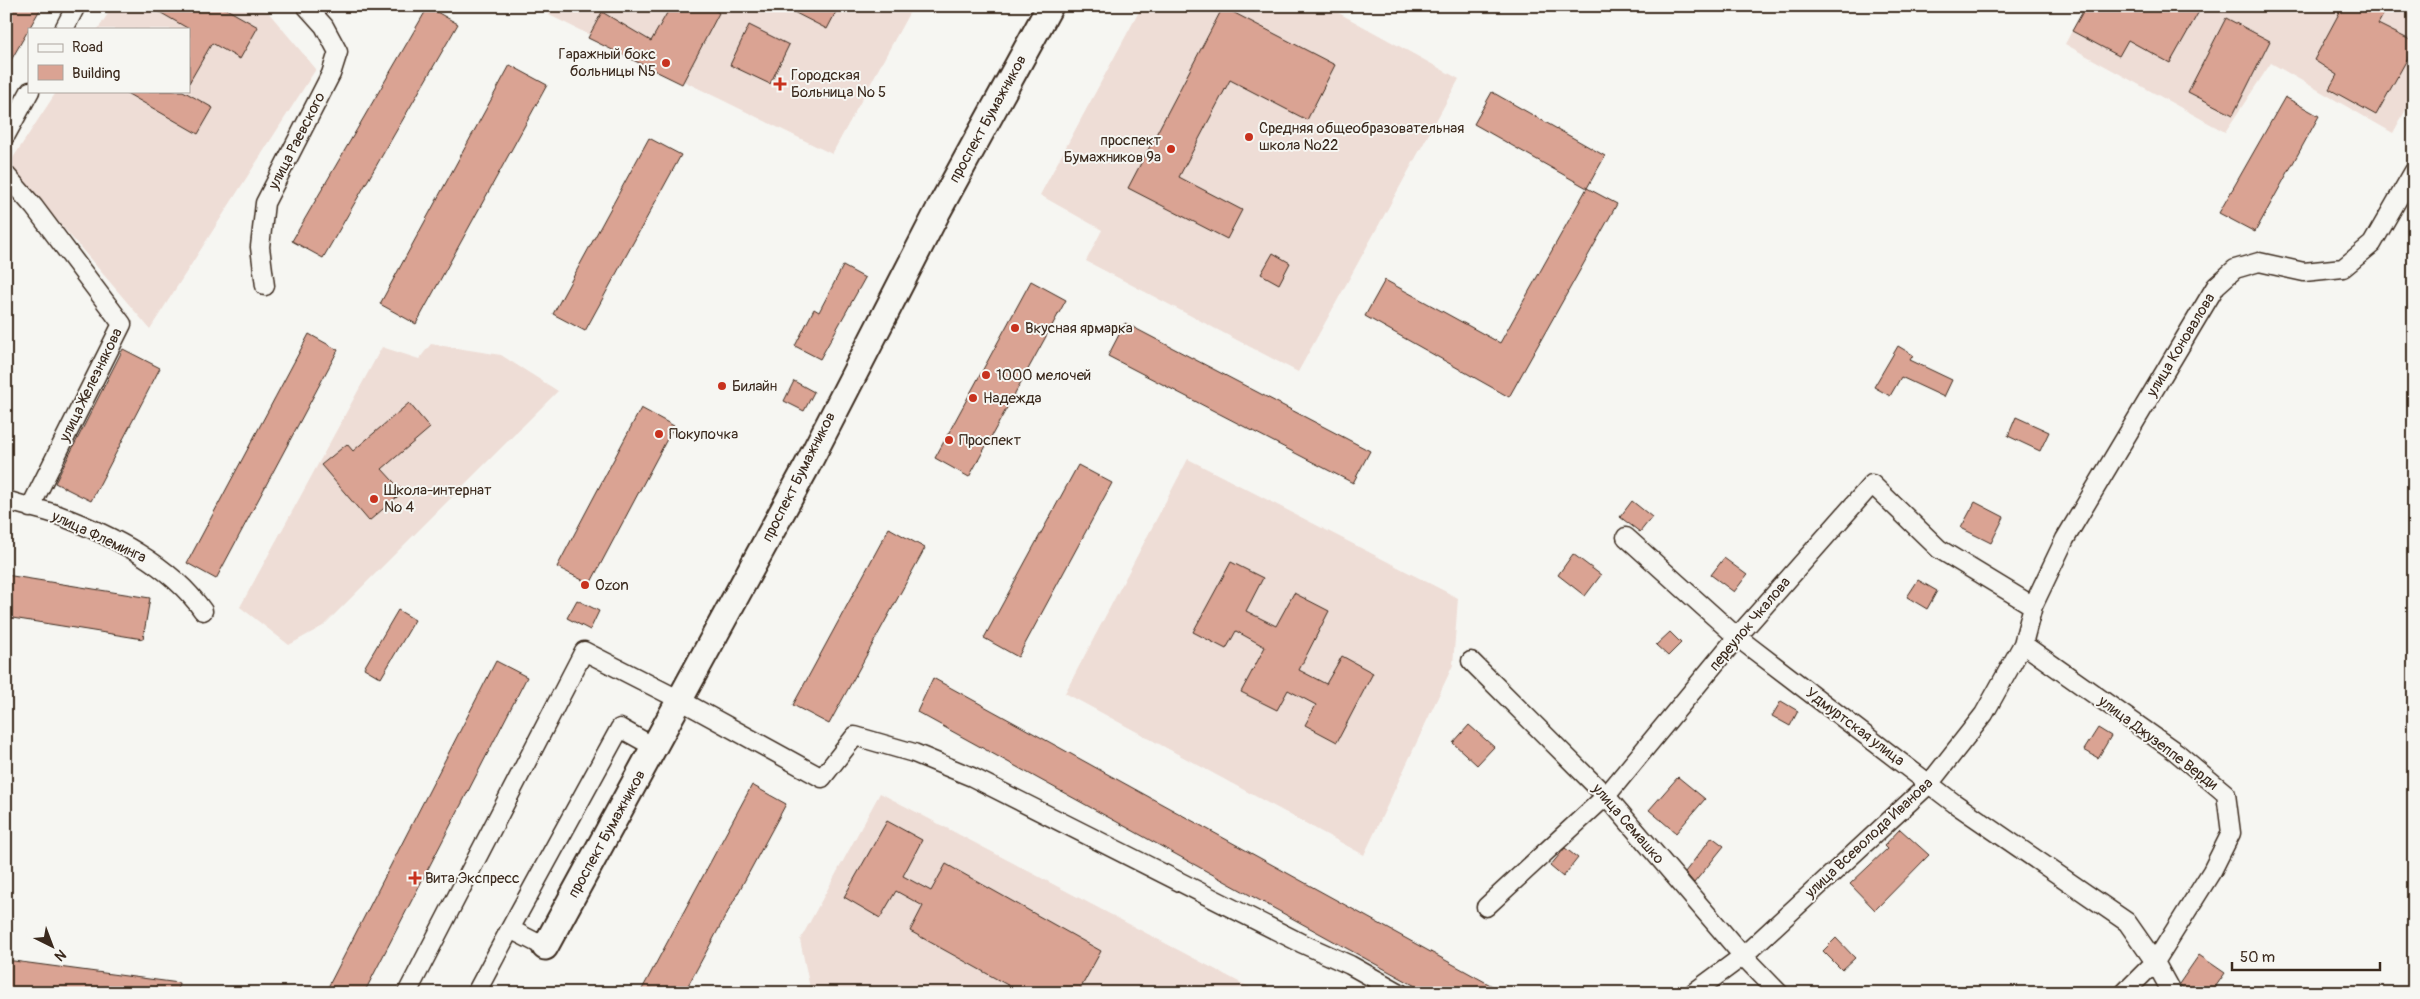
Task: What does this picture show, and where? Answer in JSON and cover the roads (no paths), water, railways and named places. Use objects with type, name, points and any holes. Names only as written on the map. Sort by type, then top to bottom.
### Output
[{"type":"street","points":[[65,28],[76,6]]},
{"type":"street","name":"улица Раевского","points":[[265,286],[260,247],[265,203],[331,74],[338,52],[324,26],[306,6]]},
{"type":"street","name":"проспект Бумажников","points":[[546,947],[806,468],[938,211],[1050,6]]},
{"type":"street","points":[[6,135],[29,92]]},
{"type":"street","name":"улица Коновалова","points":[[2137,418],[2216,286],[2235,269],[2260,262],[2304,272],[2342,268],[2372,244],[2414,171]]},
{"type":"street","name":"улица Железнякова","points":[[6,174],[34,207],[122,324],[30,508]]},
{"type":"street","name":"улица Всеволода Иванова","points":[[1693,993],[1742,956],[1929,784],[1984,714],[2023,644],[2033,606],[2065,539],[2137,418]]},
{"type":"street","name":"переулок Чкалова","points":[[1486,907],[1606,796],[1737,637],[1872,484],[1939,549],[2033,606]]},
{"type":"street","name":"улица Флеминга","points":[[6,500],[57,515],[144,556],[194,598],[203,611]]},
{"type":"street","name":"Удмуртская улица","points":[[1626,537],[1737,637],[1929,784],[2127,922],[2155,962],[2172,993]]},
{"type":"street","name":"улица Джузеппе Верди","points":[[2023,644],[2176,752],[2226,794],[2232,833],[2212,871],[2155,962],[2124,993]]},
{"type":"street","points":[[407,993],[584,651],[680,700],[822,778],[855,736],[914,752],[972,777],[1301,943],[1350,965],[1400,993]]},
{"type":"street","name":"улица Семашко","points":[[1471,661],[1606,796],[1742,956],[1779,993]]},
{"type":"street","points":[[476,993],[620,728],[654,747]]},
{"type":"street","points":[[510,929],[546,947]]},
{"type":"place","name":"Гаражный бокс больницы N5","points":[[666,63]]},
{"type":"place","name":"Городская Больница № 5","points":[[780,84]]},
{"type":"place","name":"Средняя общеобразовательная школа №22","points":[[1249,137]]},
{"type":"place","name":"проспект Бумажников 9а","points":[[1171,149]]},
{"type":"place","name":"Вкусная ярмарка","points":[[1015,328]]},
{"type":"place","name":"1000 мелочей","points":[[986,375]]},
{"type":"place","name":"Билайн","points":[[722,386]]},
{"type":"place","name":"Надежда","points":[[973,398]]},
{"type":"place","name":"Покупочка","points":[[659,434]]},
{"type":"place","name":"Проспект","points":[[949,440]]},
{"type":"place","name":"Школа-интернат № 4","points":[[374,499]]},
{"type":"place","name":"Ozon","points":[[585,585]]},
{"type":"place","name":"Вита Экспресс","points":[[415,878]]}]
